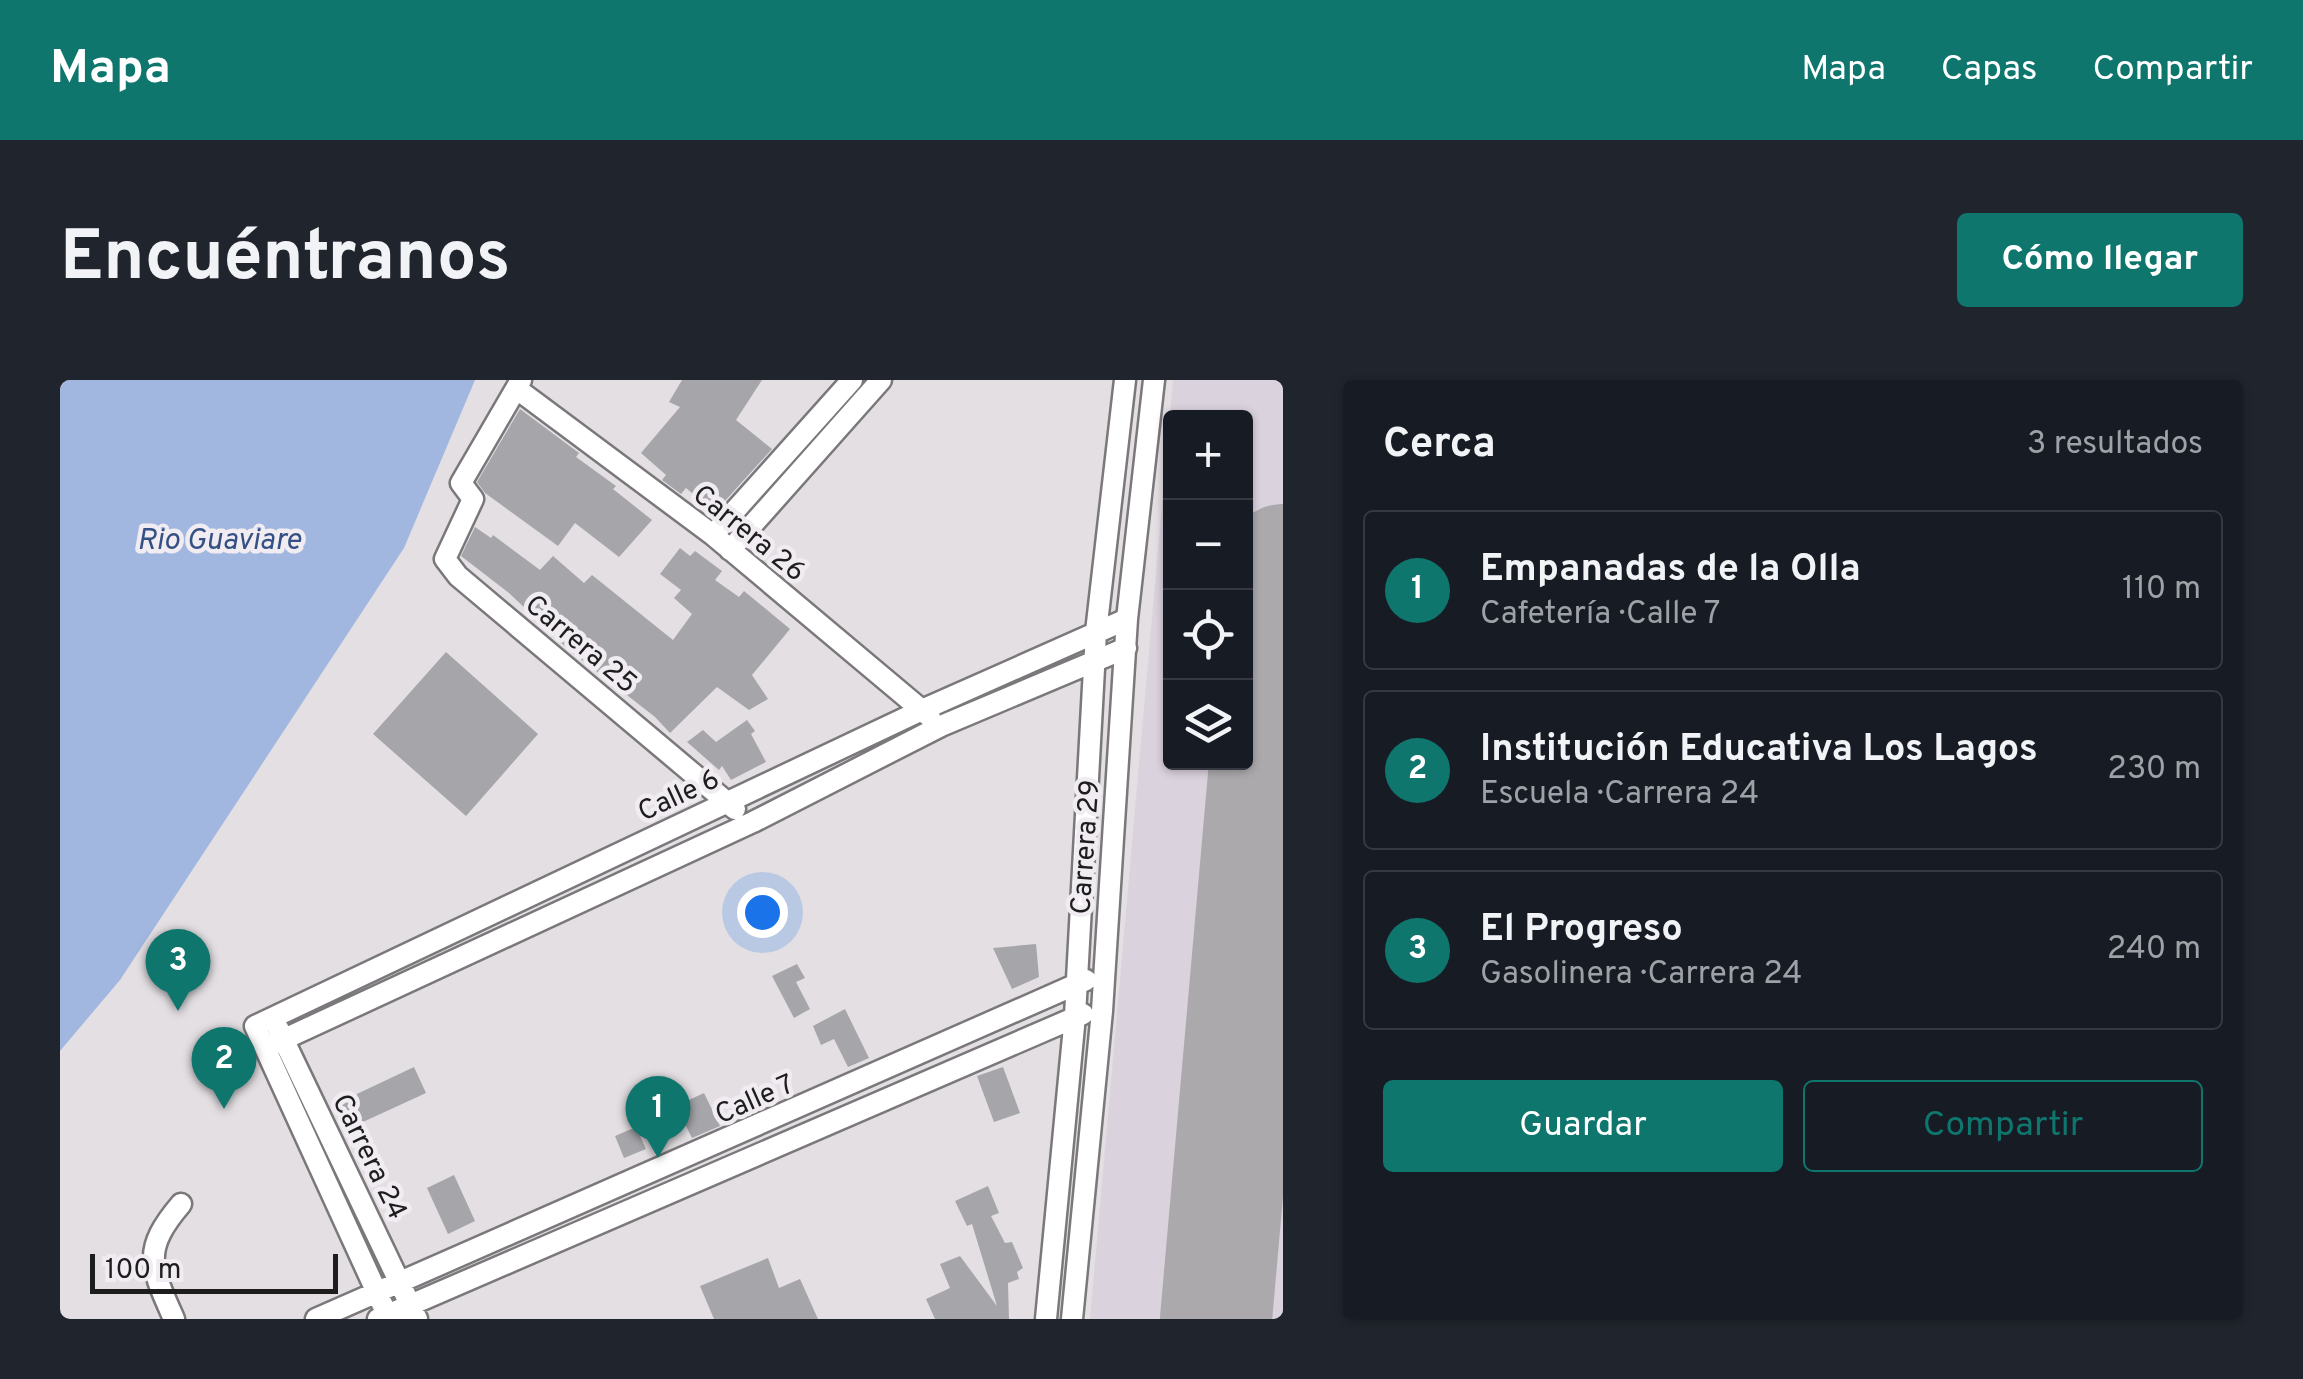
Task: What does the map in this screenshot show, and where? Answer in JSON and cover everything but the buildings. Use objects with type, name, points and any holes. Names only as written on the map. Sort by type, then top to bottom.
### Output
[{"type":"street","points":[[713,535],[852,380]]},
{"type":"street","points":[[730,550],[882,380]]},
{"type":"street","name":"Carrera 29","points":[[1046,1319],[1075,1016],[1096,632],[1125,380]]},
{"type":"street","name":"Carrera 29","points":[[1072,1319],[1102,1011],[1127,619],[1154,380]]},
{"type":"street","name":"Carrera 26","points":[[519,385],[713,535],[941,726]]},
{"type":"street","name":"Carrera 25","points":[[519,385],[460,483],[473,499],[445,559],[458,576],[753,822]]},
{"type":"street","name":"Calle 6","points":[[264,1022],[922,710],[1127,619]]},
{"type":"street","name":"Calle 6","points":[[274,1043],[753,822],[941,726],[1126,648]]},
{"type":"street","name":"Calle 7","points":[[385,1318],[640,1179],[1077,983],[1103,975]]},
{"type":"street","name":"Calle 7","points":[[316,1319],[378,1293],[410,1302],[1075,1016],[1102,1011]]},
{"type":"street","name":"Carrera 24","points":[[264,1022],[410,1302]]},
{"type":"street","name":"Carrera 24","points":[[274,1043],[385,1318]]},
{"type":"street","points":[[859,1082],[868,1108]]},
{"type":"street","points":[[640,1179],[648,1200]]},
{"type":"street","points":[[174,1319],[154,1274],[152,1250],[162,1226],[182,1204]]},
{"type":"shaded area","points":[[1173,380],[1283,380],[1283,1319],[1090,1319],[1163,493],[1163,770],[1253,770],[1253,410],[1170,410]]},
{"type":"water","name":"Rio Guaviare","points":[[60,380],[475,380],[404,548],[120,980],[60,1051]]},
{"type":"runway","points":[[1216,1319],[1283,560]]},
{"type":"place","name":"El Progreso","points":[[178,1011]]},
{"type":"place","name":"Institución Educativa Los Lagos","points":[[224,1109]]},
{"type":"place","name":"Empanadas de la Olla","points":[[658,1158]]}]
